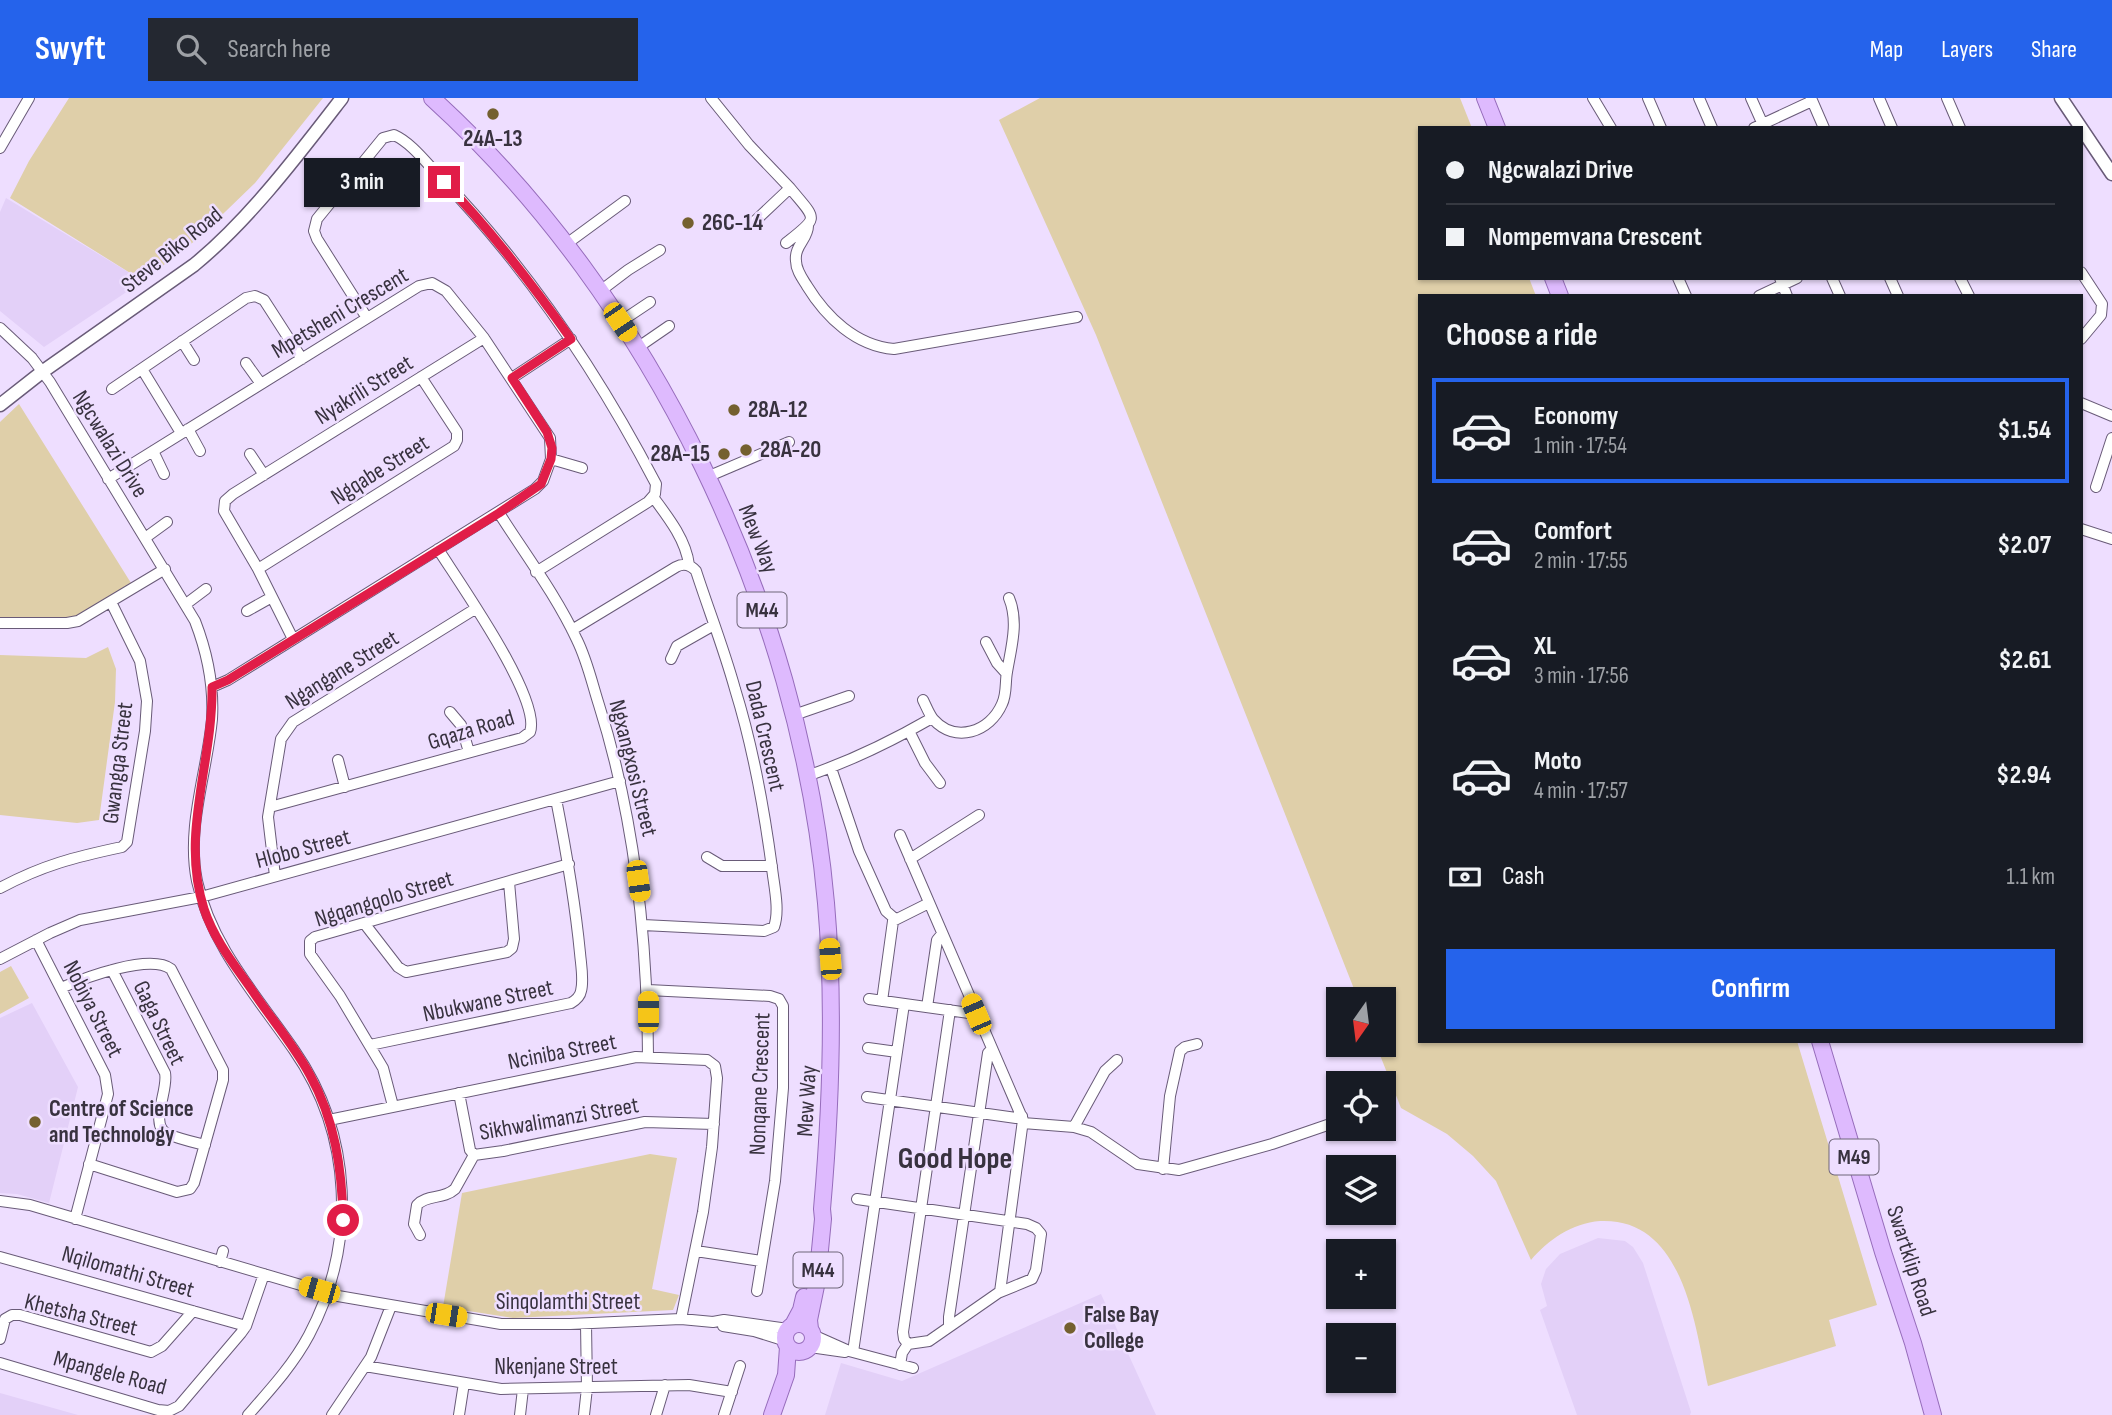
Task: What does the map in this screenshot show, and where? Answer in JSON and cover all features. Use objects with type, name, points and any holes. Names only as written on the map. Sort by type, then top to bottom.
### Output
[{"type":"main road","name":"Mew Way","points":[[432,98],[519,186],[565,245],[637,348],[681,425],[725,514],[763,612],[794,715],[822,867],[832,983],[830,1091],[823,1219],[818,1273],[809,1320],[810,1341],[796,1368],[780,1415]]},
{"type":"main road","points":[[1485,98],[1496,126]]},
{"type":"main road","name":"Swartklip Road","points":[[1821,1043],[1933,1415]]},
{"type":"main road","name":"Mew Way","points":[[772,1415],[786,1375],[789,1336],[801,1310],[818,1215],[822,1209]]},
{"type":"main road","points":[[803,1324],[810,1341],[796,1352],[789,1336],[803,1324]]},
{"type":"street","points":[[0,148],[29,98]]},
{"type":"street","name":"Steve Biko Road","points":[[0,405],[42,372],[174,280],[214,248],[236,227],[342,98]]},
{"type":"street","points":[[711,98],[748,145],[790,188],[810,214],[808,231],[796,254],[796,263],[818,303],[855,336],[870,344],[894,349],[1077,317]]},
{"type":"street","points":[[1592,98],[1610,126]]},
{"type":"street","points":[[1647,98],[1660,126]]},
{"type":"street","points":[[1699,98],[1711,126]]},
{"type":"street","points":[[1751,98],[1760,126]]},
{"type":"street","points":[[1879,98],[1891,126]]},
{"type":"street","points":[[1947,98],[1959,126]]},
{"type":"street","points":[[2061,98],[2080,126]]},
{"type":"street","points":[[1762,126],[1811,99],[1823,126]]},
{"type":"street","points":[[2083,131],[2112,174]]},
{"type":"street","points":[[367,318],[317,239],[314,228],[317,219],[383,138],[391,135],[401,139],[459,198],[530,283],[571,339],[607,396],[656,484],[653,497],[536,572]]},
{"type":"street","points":[[754,222],[790,188]]},
{"type":"street","points":[[565,245],[625,201]]},
{"type":"street","points":[[786,243],[808,226]]},
{"type":"street","points":[[599,292],[660,250]]},
{"type":"street","points":[[2083,275],[2102,304],[2101,315],[2083,337]]},
{"type":"street","name":"Mpetsheni Crescent","points":[[108,479],[421,285],[432,282],[446,291],[512,378],[550,438],[551,459]]},
{"type":"street","points":[[1762,294],[1781,282]]},
{"type":"street","points":[[112,389],[246,298],[255,296],[264,300],[302,359]]},
{"type":"street","points":[[620,322],[650,302]]},
{"type":"street","points":[[637,348],[669,326]]},
{"type":"street","name":"Ngcwalazi Drive","points":[[0,328],[32,358],[42,372],[186,604],[201,638],[212,687],[211,722],[194,834],[196,872],[201,897],[219,942],[310,1075],[329,1121],[340,1167],[343,1220],[337,1258],[327,1293],[308,1338],[275,1384],[248,1415]]},
{"type":"street","name":"Nyakrili Street","points":[[293,639],[223,506],[233,494],[484,338]]},
{"type":"street","points":[[512,378],[571,339]]},
{"type":"street","points":[[182,341],[194,360]]},
{"type":"street","name":"Mpetsheni Crescent","points":[[246,363],[261,384]]},
{"type":"street","points":[[142,369],[200,451]]},
{"type":"street","name":"Ngqabe Street","points":[[258,569],[454,446],[457,432],[421,377]]},
{"type":"street","points":[[2083,403],[2112,416]]},
{"type":"street","points":[[2096,487],[2112,438]]},
{"type":"street","points":[[707,477],[789,442]]},
{"type":"street","points":[[153,451],[164,474]]},
{"type":"street","points":[[250,454],[264,475]]},
{"type":"street","points":[[212,687],[228,680],[538,487],[551,459],[582,468]]},
{"type":"street","name":"Dada Crescent","points":[[643,925],[771,929],[776,918],[772,866],[753,757],[736,691],[696,571],[689,565],[688,556],[678,536],[653,497]]},
{"type":"street","name":"Ngxangxosi Street","points":[[499,513],[572,630],[583,655],[620,781],[643,925],[648,990],[648,1056]]},
{"type":"street","points":[[145,537],[167,522]]},
{"type":"street","points":[[2083,530],[2112,539]]},
{"type":"street","name":"Gqaza Road","points":[[270,807],[522,738],[530,732],[532,725],[513,671],[438,549]]},
{"type":"street","points":[[572,630],[676,567],[689,565]]},
{"type":"street","points":[[0,623],[75,622],[165,569]]},
{"type":"street","points":[[186,604],[206,589]]},
{"type":"street","points":[[247,611],[272,597]]},
{"type":"street","points":[[923,700],[932,718],[944,727],[962,734],[984,727],[1002,704],[1012,646],[1014,609],[1009,598]]},
{"type":"street","name":"Gwangqa Street","points":[[0,888],[61,860],[122,847],[127,842],[145,732],[147,701],[140,661],[111,601]]},
{"type":"street","name":"Ngangane Street","points":[[275,876],[268,821],[281,739],[290,725],[475,609]]},
{"type":"street","points":[[671,659],[677,646],[714,625]]},
{"type":"street","points":[[986,642],[996,663],[1006,673]]},
{"type":"street","points":[[794,715],[849,696]]},
{"type":"street","points":[[450,712],[460,722],[469,752]]},
{"type":"street","points":[[807,776],[831,768],[932,718]]},
{"type":"street","points":[[909,731],[925,763],[940,783]]},
{"type":"street","points":[[338,760],[345,787]]},
{"type":"street","points":[[831,768],[859,851],[886,911],[894,918]]},
{"type":"street","name":"Hlobo Street","points":[[0,960],[80,920],[201,897],[620,781]]},
{"type":"street","name":"Nbukwane Street","points":[[370,1045],[571,1003],[578,998],[582,978],[569,864],[556,799]]},
{"type":"street","points":[[910,859],[979,815]]},
{"type":"street","points":[[900,835],[1023,1120],[1000,1292]]},
{"type":"street","points":[[707,857],[722,866],[772,866]]},
{"type":"street","name":"Ngqangqolo Street","points":[[393,1106],[384,1073],[370,1045],[310,954],[310,941],[315,937],[569,864]]},
{"type":"street","points":[[364,923],[398,967],[406,972],[507,952],[512,948],[514,939],[509,882]]},
{"type":"street","points":[[894,918],[929,903]]},
{"type":"street","points":[[881,1001],[894,918]]},
{"type":"street","points":[[928,1007],[937,940],[942,934]]},
{"type":"street","name":"Nobiya Street","points":[[36,940],[108,1085],[75,1219]]},
{"type":"street","points":[[61,988],[112,970],[157,963],[171,969],[223,1070],[223,1080],[194,1183],[184,1192],[89,1164]]},
{"type":"street","name":"Gaga Street","points":[[112,970],[165,1071],[167,1081],[158,1116],[159,1126],[165,1133],[205,1145]]},
{"type":"street","name":"Nonqane Crescent","points":[[648,990],[770,996],[782,1002],[783,1088],[775,1181],[757,1291]]},
{"type":"street","points":[[869,999],[976,1014]]},
{"type":"street","points":[[851,1352],[904,1004]]},
{"type":"street","points":[[908,1344],[903,1332],[950,1010]]},
{"type":"street","points":[[1163,1169],[1170,1096],[1180,1051],[1198,1044]]},
{"type":"street","points":[[868,1048],[897,1052]]},
{"type":"street","points":[[949,1327],[988,1053],[992,1049]]},
{"type":"street","name":"Nciniba Street","points":[[329,1121],[591,1065],[648,1056],[701,1058],[713,1064],[717,1078],[708,1179],[681,1319]]},
{"type":"street","points":[[1074,1127],[1105,1071],[1117,1060]]},
{"type":"street","name":"Sikhwalimanzi Street","points":[[459,1093],[470,1150],[474,1155],[645,1122],[714,1125]]},
{"type":"street","points":[[867,1097],[1074,1127],[1090,1132],[1138,1164],[1179,1170],[1326,1125]]},
{"type":"street","points":[[420,1235],[414,1222],[418,1203],[424,1199],[450,1194],[474,1155]]},
{"type":"street","points":[[857,1199],[1010,1221],[1032,1225],[1039,1230],[1041,1236],[1036,1272],[1032,1279],[1000,1292],[927,1343],[908,1344]]},
{"type":"street","name":"Sinqolamthi Street","points":[[0,1201],[30,1205],[222,1256],[264,1275],[327,1293],[391,1306],[501,1324],[586,1324],[681,1319],[789,1336]]},
{"type":"street","points":[[696,1251],[761,1261]]},
{"type":"street","name":"Nqilomathi Street","points":[[0,1257],[246,1326]]},
{"type":"street","name":"Mpangele Road","points":[[0,1363],[169,1411],[179,1406],[246,1326],[264,1275]]},
{"type":"street","points":[[331,1415],[365,1366],[391,1306]]},
{"type":"street","name":"Khetsha Street","points":[[0,1339],[5,1319],[20,1315],[151,1352],[162,1346],[192,1311]]},
{"type":"street","points":[[584,1415],[587,1388],[586,1324]]},
{"type":"street","points":[[810,1341],[913,1368]]},
{"type":"street","points":[[900,1365],[902,1353],[908,1344]]},
{"type":"street","name":"Nkenjane Street","points":[[365,1366],[501,1389],[689,1385],[732,1392]]},
{"type":"street","points":[[724,1415],[740,1366]]},
{"type":"street","points":[[459,1415],[464,1383]]},
{"type":"street","points":[[656,1415],[665,1385]]},
{"type":"street","points":[[520,1415],[523,1389]]},
{"type":"shaded area","points":[[69,98],[323,98],[255,183],[196,240],[143,281],[10,198],[29,161]]},
{"type":"shaded area","points":[[1040,98],[1460,98],[1471,126],[1418,126],[1418,280],[1530,280],[1535,294],[1418,294],[1418,1043],[1798,1043],[1877,1305],[1829,1320],[1836,1346],[1708,1386],[1690,1306],[1681,1279],[1668,1256],[1650,1237],[1628,1224],[1590,1222],[1561,1234],[1531,1260],[1496,1181],[1473,1156],[1447,1134],[1401,1108],[1396,1095],[1396,1071],[1386,1071],[1381,1057],[1396,1057],[1396,987],[1353,987],[1096,335],[999,120]]},
{"type":"shaded area","points":[[6,198],[143,281],[44,347],[0,311],[0,212]]},
{"type":"shaded area","points":[[19,404],[131,583],[71,619],[0,620],[0,422]]},
{"type":"shaded area","points":[[108,647],[116,669],[115,702],[99,820],[77,823],[0,815],[0,655],[86,658]]},
{"type":"shaded area","points":[[11,966],[29,998],[0,1014],[0,972]]},
{"type":"shaded area","name":"Centre of Science and Technology","points":[[32,1003],[78,1087],[49,1203],[17,1194],[0,1193],[0,1018]]},
{"type":"shaded area","points":[[650,1154],[677,1158],[652,1289],[679,1295],[673,1310],[513,1318],[443,1307],[462,1193]]},
{"type":"shaded area","points":[[1598,1238],[1625,1241],[1633,1247],[1643,1263],[1690,1415],[1577,1415],[1540,1310],[1547,1306],[1541,1284],[1546,1269],[1560,1254]]},
{"type":"shaded area","name":"False Bay College","points":[[1101,1294],[1156,1415],[825,1415],[841,1363],[902,1381]]},
{"type":"shaded area","points":[[0,1393],[78,1415],[0,1415]]},
{"type":"place","name":"24A-13","points":[[493,114]]},
{"type":"place","name":"26C-14","points":[[688,223]]},
{"type":"place","name":"28A-12","points":[[734,410]]},
{"type":"place","name":"28A-20","points":[[746,450]]},
{"type":"place","name":"28A-15","points":[[724,454]]},
{"type":"place","name":"Centre of Science and Technology","points":[[35,1122]]},
{"type":"place","name":"False Bay College","points":[[1070,1328]]},
{"type":"district","name":"Good Hope","points":[[955,1159]]},
{"type":"route","points":[[343,1220],[342,1182],[336,1143],[321,1097],[296,1052],[225,953],[205,909],[194,859],[196,812],[211,722],[212,687],[228,680],[499,513],[543,481],[551,459],[550,438],[512,378],[571,339],[484,226],[444,182]]}]
